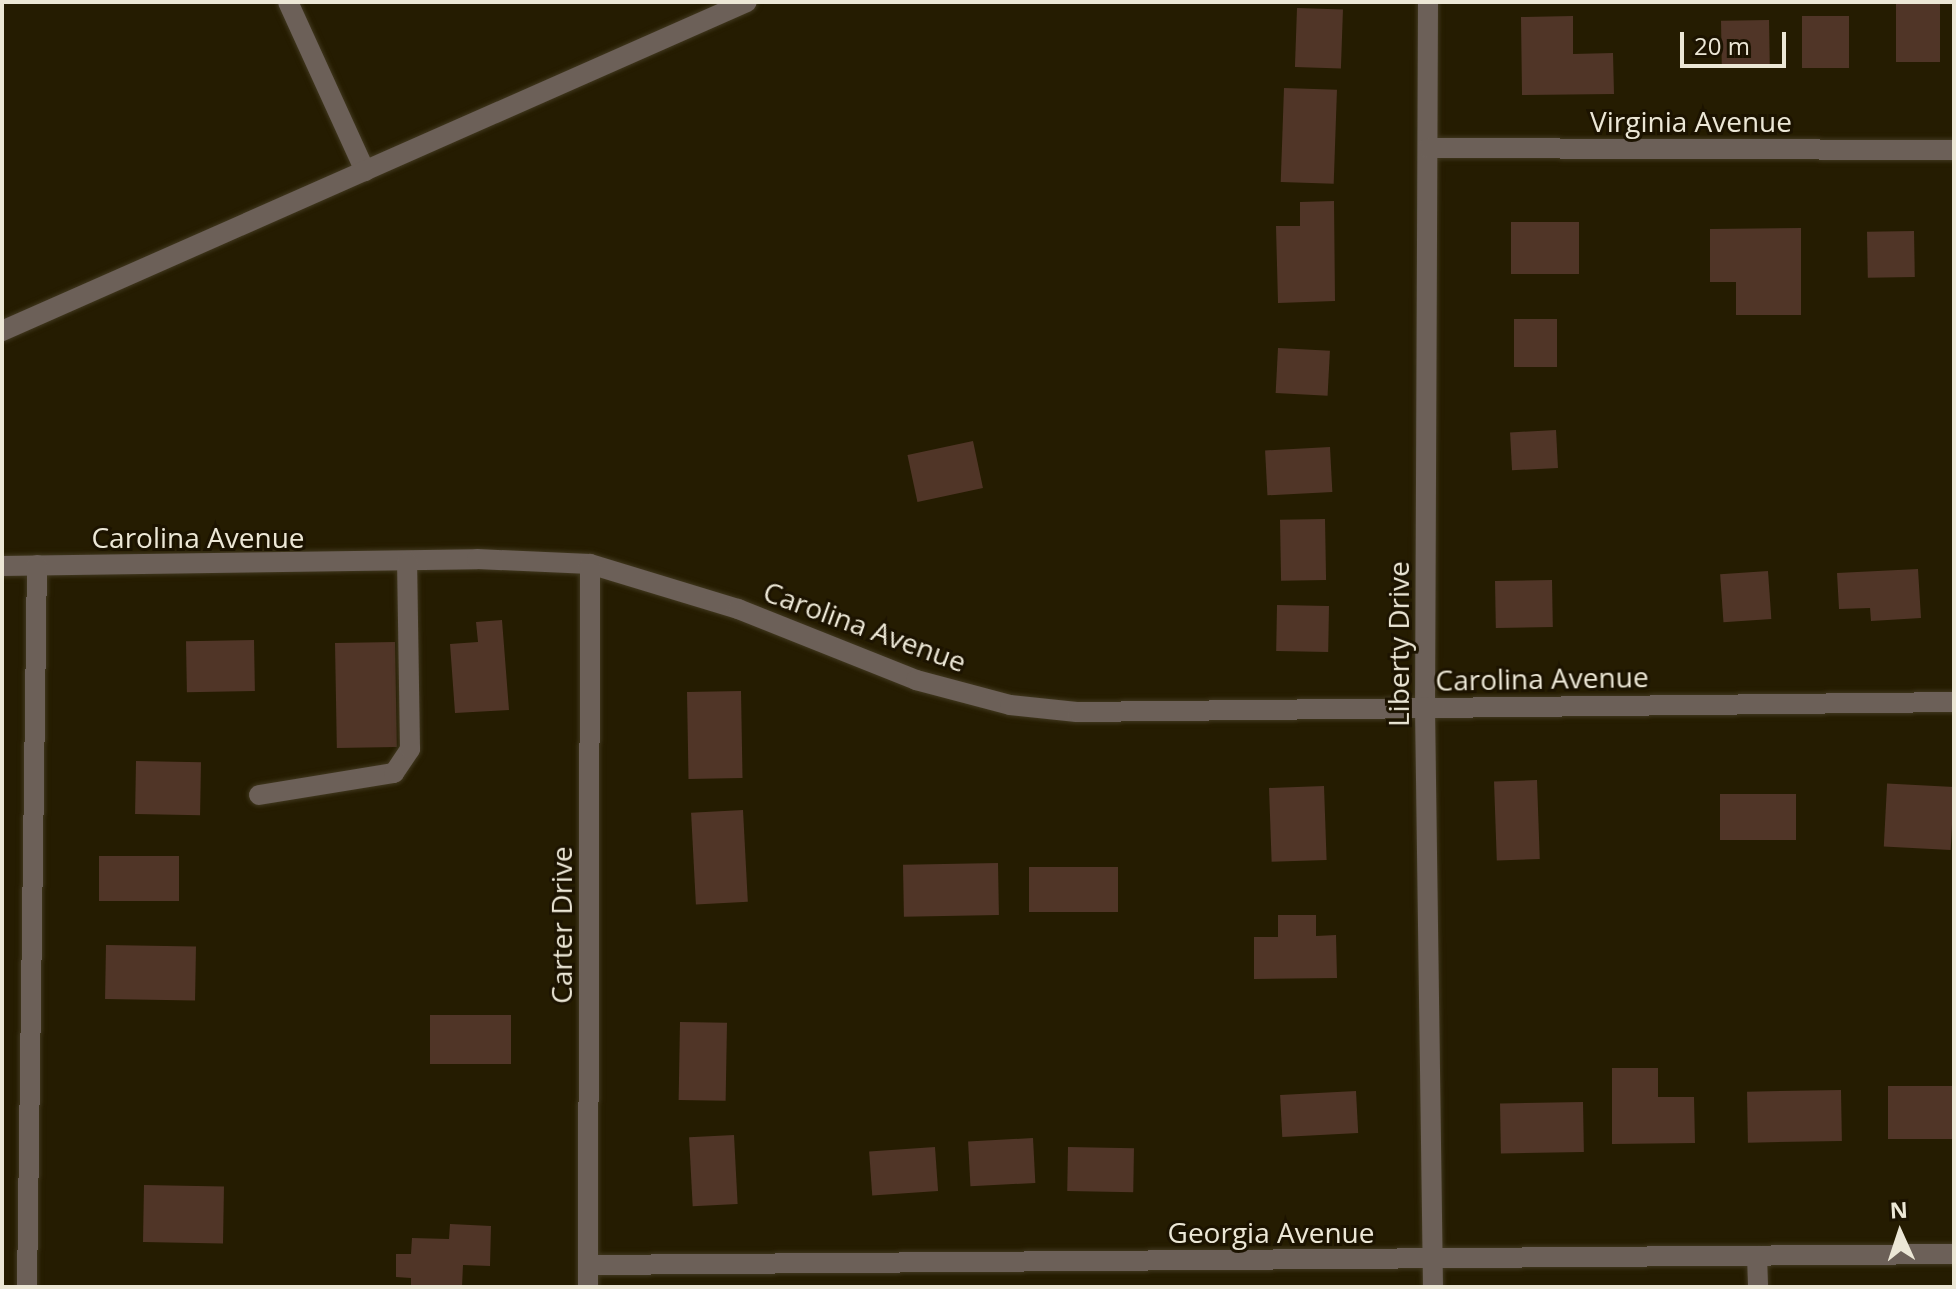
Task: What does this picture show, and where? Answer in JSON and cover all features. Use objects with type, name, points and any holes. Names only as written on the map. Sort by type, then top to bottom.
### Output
[{"type":"street","points":[[288,2],[365,171]]},
{"type":"street","points":[[2,331],[747,2]]},
{"type":"street","name":"Liberty Drive","points":[[1428,2],[1425,707],[1433,1287]]},
{"type":"street","name":"Virginia Avenue","points":[[1428,148],[1954,150]]},
{"type":"street","points":[[259,795],[394,773],[410,749],[407,562]]},
{"type":"street","name":"Carolina Avenue","points":[[2,566],[407,562],[590,564],[738,609],[916,680],[1010,705],[1077,712],[1954,702]]},
{"type":"street","name":"Carter Drive","points":[[588,1287],[590,564]]},
{"type":"street","points":[[27,1287],[37,565]]},
{"type":"street","name":"Georgia Avenue","points":[[589,1265],[1954,1254]]},
{"type":"street","points":[[1757,1256],[1758,1287]]},
{"type":"building","points":[[1896,2],[1940,2],[1940,62],[1896,62]]},
{"type":"building","points":[[1297,8],[1343,10],[1341,69],[1295,67]]},
{"type":"building","points":[[1573,16],[1573,54],[1613,53],[1614,94],[1522,95],[1521,17]]},
{"type":"building","points":[[1802,16],[1849,16],[1849,68],[1802,68]]},
{"type":"building","points":[[1769,20],[1770,67],[1722,68],[1721,21]]},
{"type":"building","points":[[1284,88],[1337,90],[1334,184],[1281,182]]},
{"type":"building","points":[[1334,201],[1335,301],[1278,303],[1276,226],[1300,226],[1300,202]]},
{"type":"building","points":[[1511,222],[1579,222],[1579,274],[1511,274]]},
{"type":"building","points":[[1801,228],[1801,315],[1736,315],[1736,282],[1710,282],[1710,229]]},
{"type":"building","points":[[1914,231],[1915,277],[1868,278],[1867,232]]},
{"type":"building","points":[[1514,319],[1557,319],[1557,367],[1514,367]]},
{"type":"building","points":[[1278,348],[1330,351],[1328,396],[1276,393]]},
{"type":"building","points":[[1556,430],[1558,468],[1512,470],[1510,432]]},
{"type":"building","points":[[973,441],[983,488],[917,502],[907,455]]},
{"type":"building","points":[[1330,447],[1332,492],[1267,495],[1265,450]]},
{"type":"building","points":[[1325,519],[1326,580],[1281,581],[1280,520]]},
{"type":"building","points":[[1918,569],[1921,618],[1871,621],[1870,608],[1839,609],[1837,573]]},
{"type":"building","points":[[1768,571],[1771,619],[1723,622],[1720,574]]},
{"type":"building","points":[[1552,580],[1553,627],[1496,628],[1495,581]]},
{"type":"building","points":[[1277,605],[1329,606],[1328,652],[1276,651]]},
{"type":"building","points":[[502,620],[509,710],[455,713],[450,644],[478,642],[476,622]]},
{"type":"building","points":[[254,640],[255,691],[187,692],[186,641]]},
{"type":"building","points":[[395,642],[397,747],[337,748],[335,643]]},
{"type":"building","points":[[741,691],[743,778],[689,779],[687,692]]},
{"type":"building","points":[[136,761],[201,762],[200,815],[135,814]]},
{"type":"building","points":[[1537,780],[1540,859],[1497,860],[1494,782]]},
{"type":"building","points":[[1887,783],[1954,787],[1951,850],[1884,846]]},
{"type":"building","points":[[1324,786],[1327,860],[1272,862],[1269,788]]},
{"type":"building","points":[[1720,794],[1796,794],[1796,840],[1720,840]]},
{"type":"building","points":[[743,810],[748,902],[696,905],[691,813]]},
{"type":"building","points":[[99,856],[179,856],[179,901],[99,901]]},
{"type":"building","points":[[998,863],[999,915],[904,917],[903,865]]},
{"type":"building","points":[[1029,867],[1118,867],[1118,912],[1029,912]]},
{"type":"building","points":[[1278,915],[1316,915],[1316,936],[1336,935],[1337,978],[1254,979],[1254,937],[1278,937]]},
{"type":"building","points":[[106,945],[196,947],[195,1001],[105,999]]},
{"type":"building","points":[[430,1015],[511,1015],[511,1064],[430,1064]]},
{"type":"building","points":[[680,1022],[727,1023],[726,1101],[679,1100]]},
{"type":"building","points":[[1612,1068],[1658,1068],[1658,1097],[1694,1097],[1695,1143],[1612,1144]]},
{"type":"building","points":[[1888,1086],[1954,1086],[1954,1139],[1888,1139]]},
{"type":"building","points":[[1841,1090],[1842,1141],[1748,1143],[1747,1092]]},
{"type":"building","points":[[1356,1091],[1358,1133],[1282,1137],[1280,1095]]},
{"type":"building","points":[[1583,1102],[1584,1152],[1501,1153],[1500,1103]]},
{"type":"building","points":[[734,1135],[738,1204],[693,1206],[689,1137]]},
{"type":"building","points":[[1033,1138],[1035,1183],[970,1186],[968,1141]]},
{"type":"building","points":[[935,1147],[938,1191],[872,1195],[869,1152]]},
{"type":"building","points":[[1068,1147],[1134,1148],[1133,1192],[1067,1191]]},
{"type":"building","points":[[144,1185],[224,1186],[223,1243],[143,1242]]},
{"type":"building","points":[[450,1224],[491,1226],[490,1266],[463,1265],[462,1287],[411,1287],[411,1278],[396,1277],[396,1254],[411,1254],[412,1238],[449,1239]]}]
